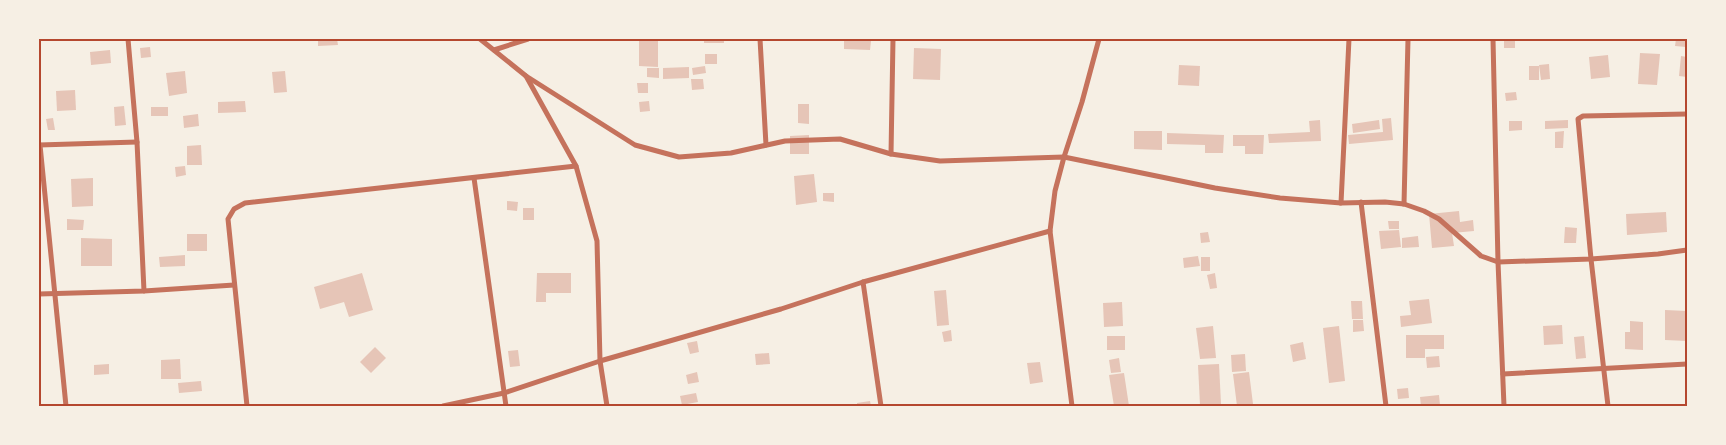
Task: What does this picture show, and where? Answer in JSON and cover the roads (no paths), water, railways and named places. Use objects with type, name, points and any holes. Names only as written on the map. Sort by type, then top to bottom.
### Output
[{"type":"street","points":[[128,39],[137,142],[144,291]]},
{"type":"street","points":[[480,39],[526,76],[635,145],[678,157],[731,153],[785,141],[840,139],[891,154],[940,162],[1064,157],[1215,188],[1280,198],[1341,203],[1404,204],[1439,219],[1481,256],[1498,262],[1591,259],[1687,250]]},
{"type":"street","points":[[494,50],[528,39]]},
{"type":"street","points":[[760,39],[766,145]]},
{"type":"street","points":[[891,154],[893,39]]},
{"type":"street","points":[[1072,406],[1050,231],[1055,191],[1099,39]]},
{"type":"street","points":[[1341,203],[1349,39]]},
{"type":"street","points":[[1404,204],[1408,39]]},
{"type":"street","points":[[1493,39],[1498,262],[1504,406]]},
{"type":"street","points":[[526,76],[576,166],[597,241],[600,361],[607,406]]},
{"type":"street","points":[[1608,406],[1591,259],[1578,119],[1582,116],[1687,114]]},
{"type":"street","points":[[66,406],[39,145],[137,142]]},
{"type":"street","points":[[247,406],[228,220],[234,209],[245,203],[576,166]]},
{"type":"street","points":[[474,178],[506,406]]},
{"type":"street","points":[[1361,202],[1386,406]]},
{"type":"street","points":[[443,406],[504,393],[600,361],[781,309],[863,282],[1050,231]]},
{"type":"street","points":[[863,282],[881,406]]},
{"type":"street","points":[[39,294],[234,286]]},
{"type":"street","points":[[1503,374],[1687,364]]}]
